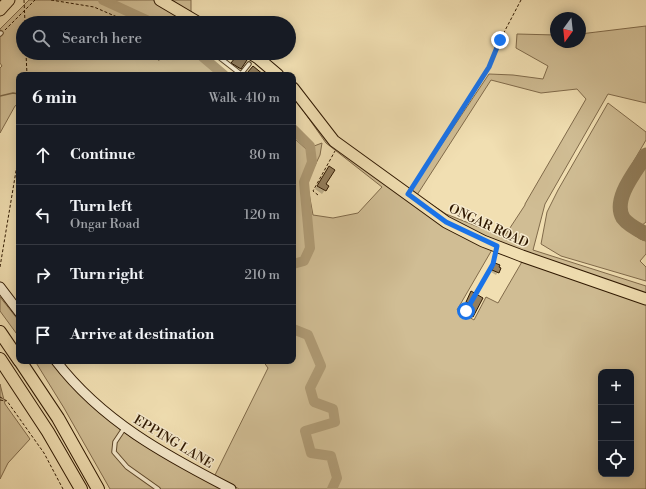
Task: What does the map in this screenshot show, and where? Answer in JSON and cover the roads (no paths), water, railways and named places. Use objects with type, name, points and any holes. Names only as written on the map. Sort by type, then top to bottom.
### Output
[{"type":"highway","points":[[0,332],[16,354]]},
{"type":"highway","points":[[0,359],[48,432],[81,489]]},
{"type":"highway","points":[[23,364],[58,418],[98,489]]},
{"type":"main road","points":[[0,10],[9,0]]},
{"type":"main road","points":[[160,0],[187,16]]},
{"type":"main road","points":[[260,60],[274,72]]},
{"type":"main road","name":"ONGAR ROAD","points":[[296,92],[334,141],[446,222],[522,256],[646,299]]},
{"type":"street","points":[[0,287],[16,308]]},
{"type":"street","name":"EPPING LANE","points":[[59,364],[83,391],[125,428],[160,450],[231,489]]},
{"type":"lane","points":[[223,60],[238,72]]},
{"type":"lane","points":[[243,72],[248,60]]},
{"type":"lane","points":[[125,428],[115,442],[114,452],[127,467],[158,489]]},
{"type":"waterway","points":[[103,0],[138,16]]},
{"type":"waterway","points":[[206,60],[220,72]]},
{"type":"waterway","points":[[0,96],[16,94]]},
{"type":"waterway","points":[[296,132],[310,146],[312,162],[304,182],[310,248],[304,261],[296,263]]},
{"type":"waterway","points":[[296,330],[308,335],[321,366],[310,388],[314,402],[333,409],[335,422],[305,431],[311,453],[331,456],[337,478],[332,489]]}]
